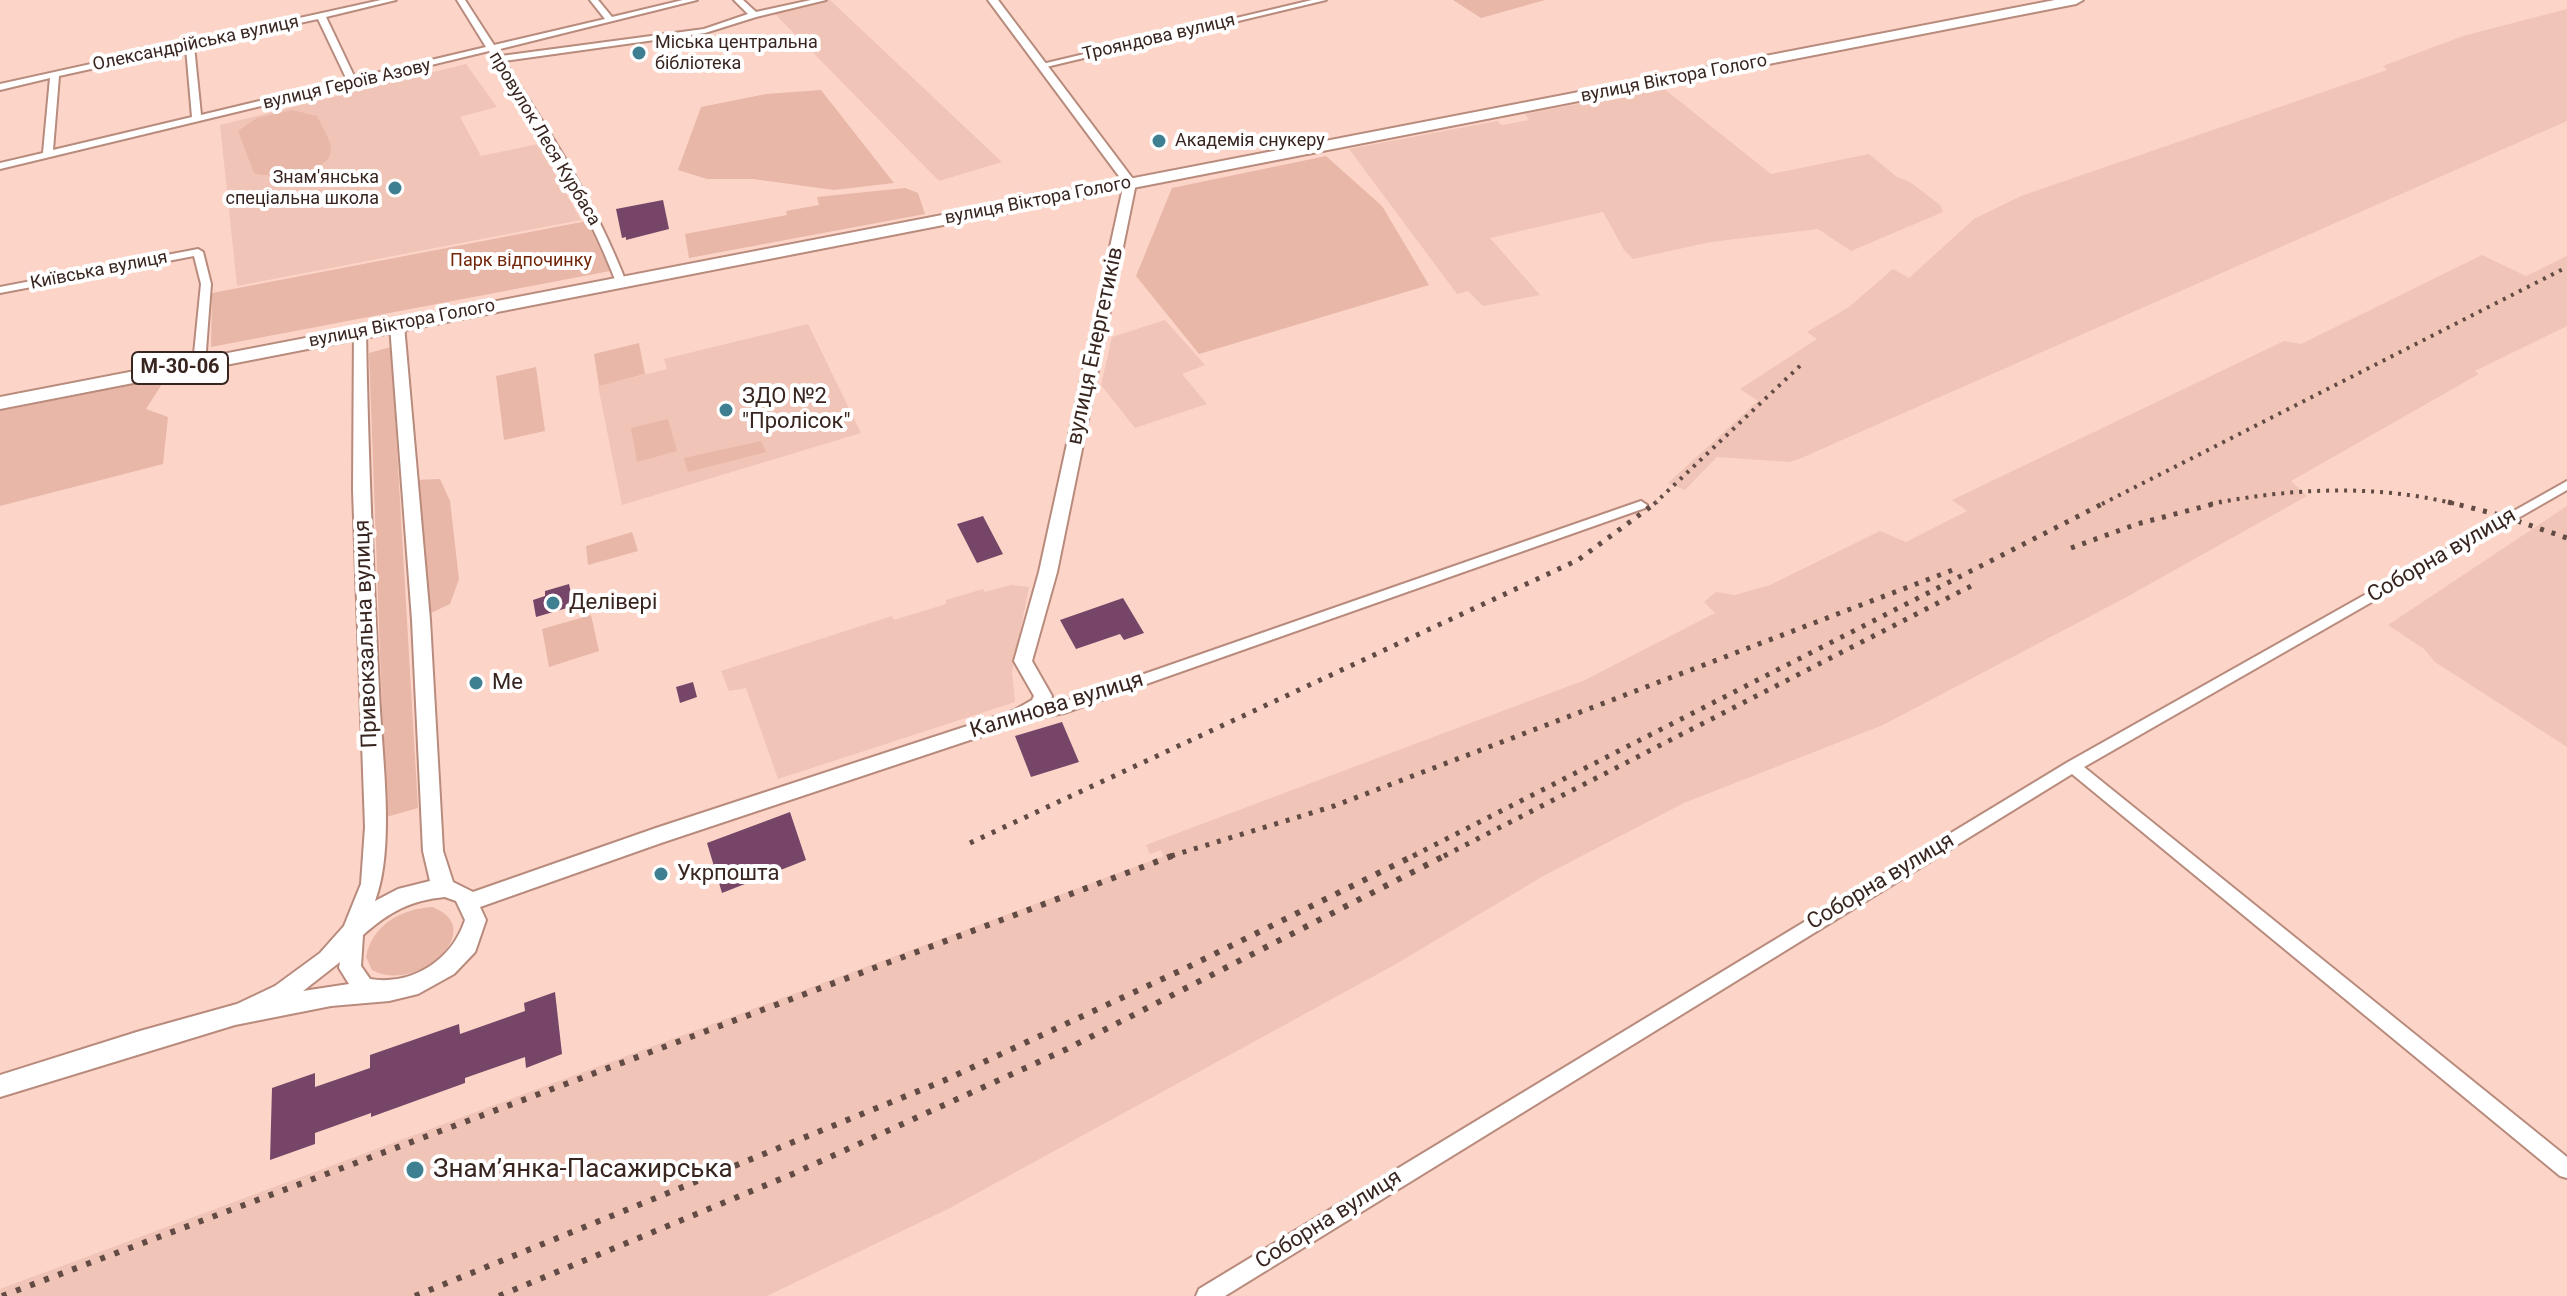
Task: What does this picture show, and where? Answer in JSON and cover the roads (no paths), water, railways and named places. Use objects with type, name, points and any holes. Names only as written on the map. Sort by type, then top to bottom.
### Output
[{"type":"main road","name":"вулиця Віктора Голого","points":[[0,403],[2076,0]]},
{"type":"street","name":"Олександрійська вулиця","points":[[0,87],[392,0]]},
{"type":"street","name":"провулок Леся Курбаса","points":[[461,0],[590,213],[621,282]]},
{"type":"street","points":[[594,0],[610,20]]},
{"type":"street","name":"вулиця Героїв Азову","points":[[0,166],[353,83],[494,55],[610,20],[693,0]]},
{"type":"street","points":[[738,0],[754,15]]},
{"type":"street","points":[[494,55],[705,31],[754,15],[822,0]]},
{"type":"street","points":[[993,0],[1130,183]]},
{"type":"street","name":"Трояндова вулиця","points":[[1042,65],[1322,0]]},
{"type":"street","points":[[321,16],[353,83]]},
{"type":"street","points":[[190,45],[197,120]]},
{"type":"street","points":[[48,155],[55,75]]},
{"type":"street","name":"вулиця Енергетиків","points":[[1020,716],[1039,705],[1043,696],[1023,661],[1048,572],[1130,183]]},
{"type":"street","name":"Київська вулиця","points":[[0,290],[198,252],[206,284],[199,364]]},
{"type":"street","points":[[397,325],[421,620],[433,851],[439,877],[446,888]]},
{"type":"street","name":"Привокзальна вулиця","points":[[353,931],[371,884],[375,840],[361,490],[359,332]]},
{"type":"street","name":"Соборна вулиця","points":[[1206,1296],[2073,766],[2567,485]]},
{"type":"street","name":"Калинова вулиця","points":[[470,902],[656,836],[1020,716],[1059,709],[1641,505]]},
{"type":"street","points":[[2073,766],[2567,1169]]},
{"type":"street","points":[[0,1086],[245,1011],[324,996],[413,986],[446,969],[463,952],[473,934],[476,916],[470,902],[456,891],[446,888],[418,889],[390,901],[353,931],[309,976],[245,1011]]},
{"type":"street","points":[[353,931],[346,966],[352,978],[364,987],[380,991]]},
{"type":"railway","points":[[2102,504],[2567,267]]},
{"type":"railway","points":[[1654,504],[1803,363]]},
{"type":"railway","points":[[2219,503],[2272,494],[2333,490],[2394,493],[2456,504]]},
{"type":"railway","points":[[970,843],[1578,560],[1657,502]]},
{"type":"railway","points":[[1414,855],[2106,502]]},
{"type":"railway","points":[[2448,502],[2456,504]]},
{"type":"railway","points":[[2071,548],[2137,524],[2219,503]]},
{"type":"railway","points":[[2210,504],[2219,503]]},
{"type":"railway","points":[[2456,504],[2567,538]]},
{"type":"railway","points":[[1175,855],[1334,806],[1958,568]]},
{"type":"railway","points":[[1444,856],[1975,584]]},
{"type":"railway","points":[[499,1296],[795,1173],[1067,1049],[1448,854]]},
{"type":"railway","points":[[2,1296],[1175,855]]},
{"type":"railway","points":[[415,1296],[943,1081],[1186,968],[1414,855]]},
{"type":"place","name":"Міська центральна бібліотека","points":[[639,53]]},
{"type":"place","name":"Академія снукеру","points":[[1159,141]]},
{"type":"place","name":"Знам'янська спеціальна школа","points":[[395,188]]},
{"type":"place","name":"ЗДО №2 \"Пролісок\"","points":[[726,410]]},
{"type":"place","name":"Делівері","points":[[553,603]]},
{"type":"place","name":"Me","points":[[476,683]]},
{"type":"place","name":"Укрпошта","points":[[661,874]]},
{"type":"place","name":"Знам’янка-Пасажирська","points":[[415,1170]]},
{"type":"park label","name":"Парк відпочинку","points":[[521,261]]}]
